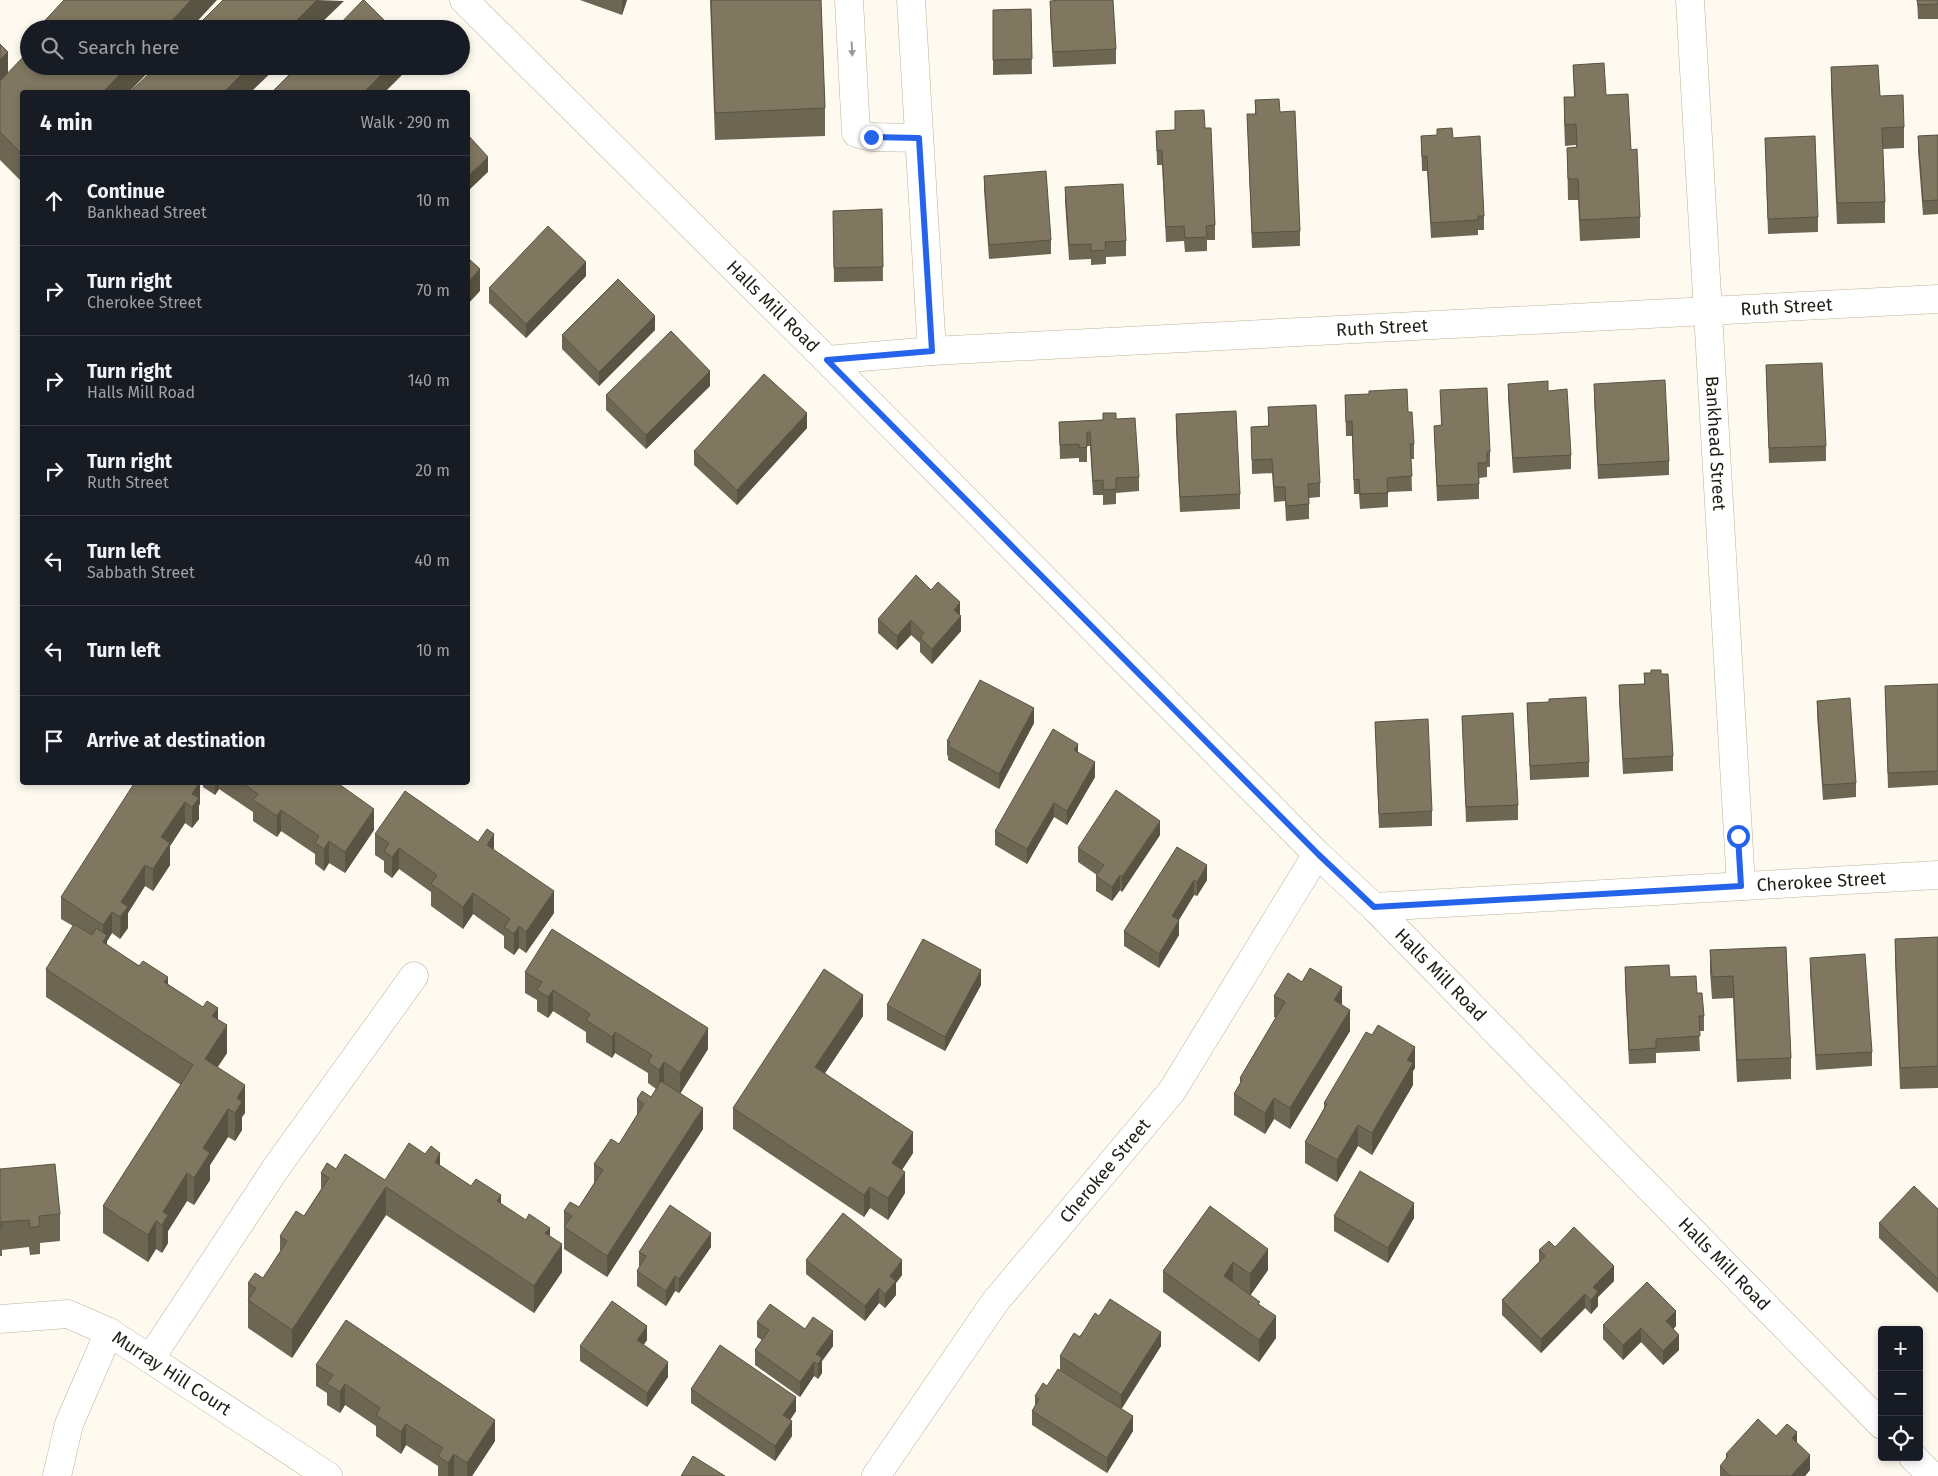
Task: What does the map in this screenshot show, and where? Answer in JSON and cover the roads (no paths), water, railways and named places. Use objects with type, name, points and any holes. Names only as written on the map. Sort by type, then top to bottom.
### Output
[{"type":"street","points":[[849,0],[856,133],[871,137],[919,138]]},
{"type":"street","points":[[911,0],[932,351]]},
{"type":"street","name":"Bankhead Street","points":[[1690,0],[1741,886]]},
{"type":"street","name":"Halls Mill Road","points":[[466,1],[827,360],[1318,854],[1374,907],[1878,1421]]},
{"type":"street","name":"Ruth Street","points":[[827,360],[932,351],[1938,299]]},
{"type":"street","name":"Cherokee Street","points":[[876,1476],[995,1302],[1172,1091],[1318,854]]},
{"type":"street","name":"Cherokee Street","points":[[1374,907],[1938,875]]},
{"type":"street","points":[[150,1359],[276,1168],[414,976]]},
{"type":"street","name":"Murray Hill Court","points":[[0,1319],[68,1314],[109,1332],[328,1476]]},
{"type":"street","points":[[58,1476],[69,1424],[109,1332]]},
{"type":"street","points":[[1918,1461],[1932,1476]]}]
